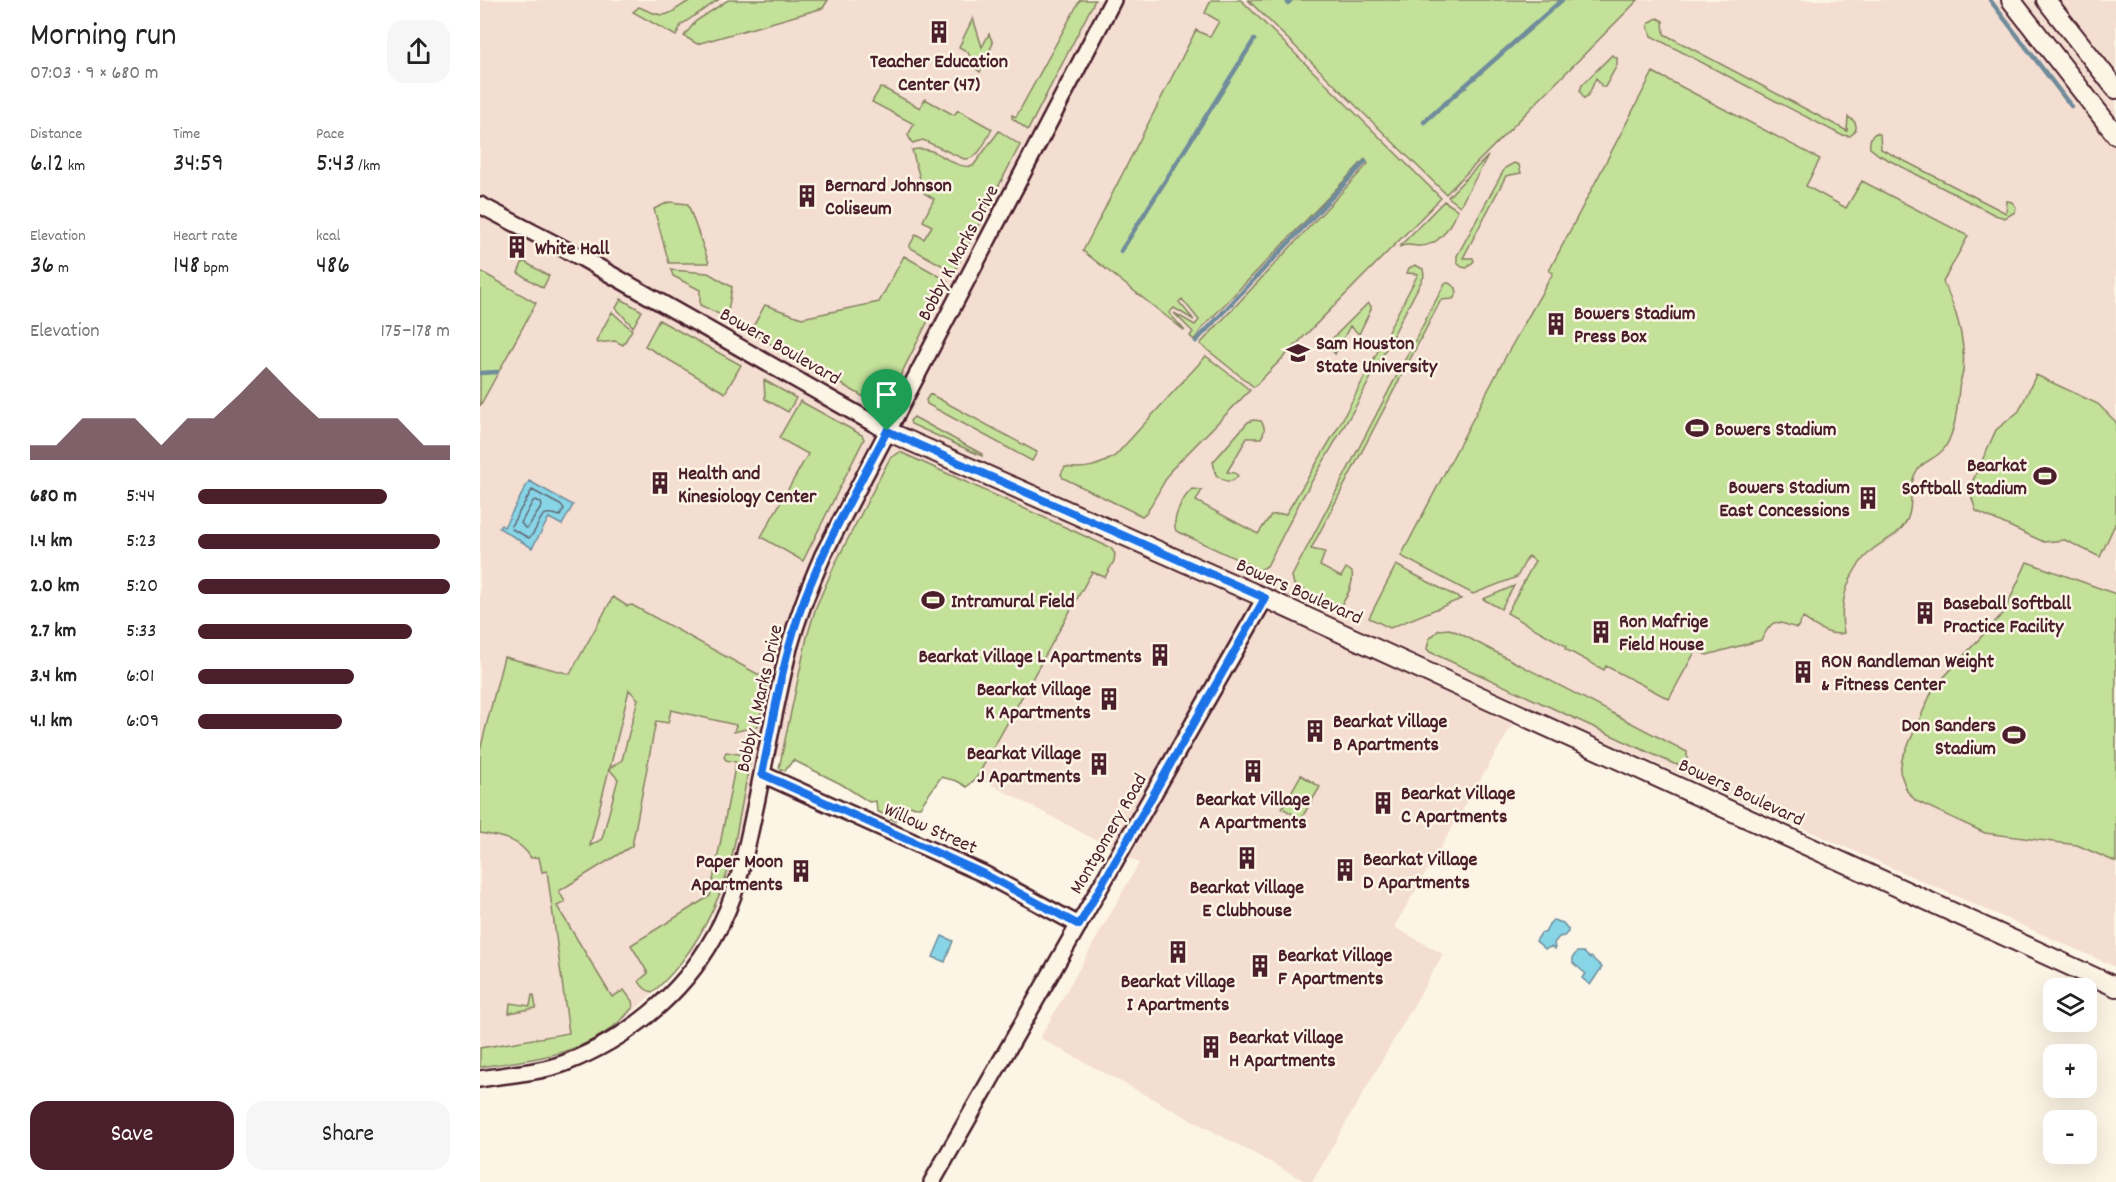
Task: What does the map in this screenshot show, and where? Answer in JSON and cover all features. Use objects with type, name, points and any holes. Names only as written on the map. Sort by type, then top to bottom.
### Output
[{"type":"street","name":"Bobby K Marks Drive","points":[[480,1078],[562,1064],[595,1050],[632,1029],[662,1004],[691,971],[719,927],[732,898],[745,853],[789,648],[823,555],[1113,0]]},
{"type":"street","points":[[2010,0],[2116,135]]},
{"type":"street","points":[[2046,0],[2116,89]]},
{"type":"street","name":"Bowers Boulevard","points":[[480,205],[589,262],[887,431],[1265,598],[2116,987]]},
{"type":"street","name":"Montgomery Road","points":[[932,1182],[1265,598]]},
{"type":"street","name":"Willow Street","points":[[762,774],[984,874],[1079,925]]},
{"type":"shaded area","name":"Sam Houston State University","points":[[480,0],[2116,0],[2116,967],[1524,705],[1394,927],[1443,954],[1312,1182],[1307,1182],[1040,1038],[1139,863],[977,777],[940,771],[907,812],[786,756],[757,756],[733,862],[724,889],[692,951],[668,979],[621,1023],[587,1042],[480,1063]]},
{"type":"green space","points":[[691,0],[718,0],[681,25],[676,36],[633,12],[639,7],[662,15]]},
{"type":"green space","points":[[728,0],[828,0],[823,8],[697,44],[684,36],[696,21]]},
{"type":"green space","points":[[1080,0],[1095,0],[1028,130],[1012,118],[1012,115],[1016,117]]},
{"type":"green space","points":[[1211,0],[1241,0],[1441,198],[1254,387],[1200,344],[1368,164],[1365,159],[1203,327],[1194,340],[1190,336],[1193,332],[1174,313],[1195,325],[1199,320],[1182,299],[1179,302],[1194,320],[1174,308],[1169,313],[1185,331],[1083,251],[1196,30],[1210,37],[1219,21],[1205,13]]},
{"type":"green space","points":[[1248,0],[1638,0],[1446,194]]},
{"type":"green space","points":[[973,18],[982,47],[989,34],[993,43],[980,72],[973,66],[968,52],[959,47]]},
{"type":"green space","points":[[1657,18],[1663,21],[1664,34],[1847,131],[1848,117],[1855,124],[1855,131],[1850,136],[1841,135],[1651,36],[1649,23]]},
{"type":"green space","points":[[1612,55],[1617,58],[1617,65],[1605,87],[1602,87],[1596,78],[1589,94],[1584,99],[1580,91],[1582,85]]},
{"type":"green space","name":"Bowers Stadium","points":[[1653,72],[1820,159],[1806,186],[1846,208],[1862,181],[1968,236],[1943,282],[1956,314],[1964,360],[1952,432],[1943,451],[1920,467],[1914,476],[1909,513],[1904,525],[1864,558],[1851,578],[1842,610],[1844,633],[1827,632],[1803,618],[1797,628],[1778,623],[1772,624],[1761,640],[1707,655],[1696,650],[1669,699],[1606,666],[1604,670],[1507,613],[1535,561],[1528,556],[1517,577],[1473,594],[1401,556],[1507,354],[1553,273],[1549,271]]},
{"type":"green space","points":[[880,88],[920,108],[925,99],[954,115],[958,110],[992,129],[978,153],[970,158],[964,159],[923,140],[912,143],[908,135],[914,124],[872,102]]},
{"type":"green space","points":[[999,131],[1020,145],[954,272],[909,247],[916,234],[924,239],[932,226],[923,221],[934,199],[924,193],[912,150],[930,151],[957,164],[973,166]]},
{"type":"green space","points":[[1876,133],[1880,134],[1881,149],[2006,213],[2007,201],[2012,202],[2016,207],[2015,212],[2005,218],[1995,215],[1879,155],[1870,148],[1870,139]]},
{"type":"green space","points":[[1488,156],[1460,206],[1448,197]]},
{"type":"green space","points":[[1514,163],[1519,165],[1521,173],[1506,176],[1463,258],[1473,258],[1474,261],[1467,268],[1462,267],[1457,263],[1457,256],[1505,168]]},
{"type":"green space","points":[[1444,201],[1458,210],[1443,235],[1426,245],[1399,247]]},
{"type":"green space","points":[[669,202],[688,204],[709,263],[669,263],[654,209]]},
{"type":"green space","points":[[904,256],[948,281],[891,394],[882,402],[871,401],[750,332],[765,305],[802,318],[879,302]]},
{"type":"green space","points":[[523,261],[549,276],[543,288],[518,273]]},
{"type":"green space","points":[[1415,265],[1423,269],[1424,276],[1356,406],[1302,498],[1267,566],[1260,570],[1176,531],[1175,521],[1179,509],[1192,489],[1202,490],[1196,501],[1258,534],[1271,515],[1286,514],[1339,426],[1418,274],[1407,273],[1409,268]]},
{"type":"green space","points":[[671,270],[708,273],[732,287],[727,318],[700,305],[700,290],[673,276]]},
{"type":"green space","points":[[480,271],[536,303],[480,406]]},
{"type":"green space","points":[[1445,283],[1456,288],[1457,293],[1453,299],[1441,300],[1311,549],[1325,552],[1320,566],[1341,577],[1346,568],[1352,572],[1349,590],[1340,606],[1294,585],[1292,576]]},
{"type":"green space","points":[[621,299],[642,311],[633,327],[616,308]]},
{"type":"green space","points":[[1368,303],[1371,309],[1359,334],[1350,326],[1335,354],[1329,346],[1331,340]]},
{"type":"green space","points":[[612,312],[632,330],[623,345],[615,341],[597,343],[596,341]]},
{"type":"green space","points":[[659,320],[741,365],[725,393],[645,346]]},
{"type":"green space","points":[[1206,356],[1250,390],[1171,470],[1147,512],[1142,516],[1063,478],[1061,474],[1065,467],[1092,466],[1115,456]]},
{"type":"green space","name":"Bearkat Softball Stadium","points":[[2036,375],[2098,404],[2116,422],[2116,522],[2100,557],[2065,540],[2044,542],[1976,511],[1969,489],[1996,430],[2019,411]]},
{"type":"green space","points":[[764,380],[796,398],[788,412],[765,399]]},
{"type":"green space","points":[[930,394],[1037,452],[1032,461],[927,404],[926,400]]},
{"type":"green space","points":[[800,401],[862,435],[864,439],[803,561],[761,537],[808,454],[779,438]]},
{"type":"green space","points":[[914,417],[982,456],[911,424],[910,421]]},
{"type":"green space","points":[[1261,421],[1264,425],[1261,438],[1247,438],[1227,472],[1238,476],[1230,481],[1222,479],[1216,475],[1213,462],[1248,422]]},
{"type":"green space","points":[[900,452],[1111,548],[1115,554],[1114,561],[1105,577],[1092,572],[977,777],[967,787],[957,781],[941,777],[920,807],[906,806],[895,821],[877,811],[876,801],[869,802],[841,784],[793,760],[785,771],[779,768],[807,637],[816,607],[835,564],[890,458]]},
{"type":"green space","name":"Don Sanders Stadium","points":[[2027,562],[2116,594],[2116,862],[2077,845],[1985,833],[1916,801],[1907,791],[1900,772],[1902,759],[1933,689],[2004,612]]},
{"type":"green space","points":[[1396,565],[1461,599],[1390,628],[1369,618]]},
{"type":"green space","points":[[1514,586],[1501,609],[1483,599]]},
{"type":"green space","points":[[613,597],[627,606],[632,605],[765,678],[768,682],[758,726],[734,732],[736,725],[671,710],[668,723],[656,721],[632,846],[559,891],[565,902],[557,906],[612,997],[624,990],[632,1001],[633,1007],[618,1023],[583,1045],[543,1057],[480,1067],[480,1048],[569,1033],[547,871],[542,872],[539,857],[531,858],[515,842],[480,833],[480,750],[504,657],[570,674]],"holes":[[[629,690],[638,699],[622,760],[610,768]],[[609,769],[618,779],[602,839],[590,846]]]},
{"type":"green space","points":[[1449,629],[1687,752],[1687,761],[1680,765],[1674,764],[1430,652],[1427,649],[1429,639],[1439,630]]},
{"type":"green space","points":[[726,752],[751,756],[731,862],[723,885],[715,885],[714,890],[720,893],[692,947],[674,971],[653,992],[644,988],[639,981],[648,973],[631,945],[710,896],[736,762],[726,760],[724,757]]},
{"type":"green space","points":[[1301,775],[1320,787],[1301,819],[1282,808]]},
{"type":"green space","points":[[532,995],[534,995],[536,1008],[509,1013],[510,1003],[530,1006]]},
{"type":"water","points":[[529,481],[573,505],[562,525],[549,518],[532,548],[499,528],[501,525],[504,527]]},
{"type":"water","points":[[1553,920],[1563,923],[1568,932],[1554,943],[1555,949],[1551,947],[1545,949],[1536,941],[1541,933],[1545,933]]},
{"type":"water","points":[[942,936],[953,941],[945,962],[933,957]]},
{"type":"water","points":[[1577,952],[1583,952],[1602,967],[1590,985],[1582,978],[1586,974],[1573,963],[1573,957]]},
{"type":"waterway","points":[[1288,3],[1291,0]]},
{"type":"waterway","points":[[1424,122],[1562,0]]},
{"type":"waterway","points":[[1990,0],[2071,106]]},
{"type":"waterway","points":[[1121,251],[1254,40]]},
{"type":"waterway","points":[[1196,341],[1365,162]]},
{"type":"waterway","points":[[480,373],[497,372]]},
{"type":"place","name":"Teacher Education Center (47)","points":[[939,32]]},
{"type":"place","name":"Bernard Johnson Coliseum","points":[[807,196]]},
{"type":"place","name":"White Hall","points":[[517,247]]},
{"type":"place","name":"Bowers Stadium Press Box","points":[[1556,324]]},
{"type":"place","name":"Sam Houston State University","points":[[1298,353]]},
{"type":"place","name":"Bowers Stadium","points":[[1697,428]]},
{"type":"place","name":"Bearkat Softball Stadium","points":[[2045,476]]},
{"type":"place","name":"Health and Kinesiology Center","points":[[660,483]]},
{"type":"place","name":"Bowers Stadium East Concessions","points":[[1868,498]]},
{"type":"place","name":"Intramural Field","points":[[933,600]]},
{"type":"place","name":"Baseball Softball Practice Facility","points":[[1925,613]]},
{"type":"place","name":"Ron Mafrige Field House","points":[[1601,632]]},
{"type":"place","name":"Bearkat Village L Apartments","points":[[1160,655]]},
{"type":"place","name":"RON Randleman Weight & Fitness Center","points":[[1803,672]]},
{"type":"place","name":"Bearkat Village K Apartments","points":[[1109,699]]},
{"type":"place","name":"Bearkat Village B Apartments","points":[[1315,731]]},
{"type":"place","name":"Don Sanders Stadium","points":[[2014,735]]},
{"type":"place","name":"Bearkat Village J Apartments","points":[[1099,764]]},
{"type":"place","name":"Bearkat Village A Apartments","points":[[1253,771]]},
{"type":"place","name":"Bearkat Village C Apartments","points":[[1383,803]]},
{"type":"place","name":"Bearkat Village E Clubhouse","points":[[1247,858]]},
{"type":"place","name":"Bearkat Village D Apartments","points":[[1345,870]]},
{"type":"place","name":"Paper Moon Apartments","points":[[801,871]]},
{"type":"place","name":"Bearkat Village I Apartments","points":[[1178,952]]},
{"type":"place","name":"Bearkat Village F Apartments","points":[[1260,966]]},
{"type":"place","name":"Bearkat Village H Apartments","points":[[1211,1047]]},
{"type":"route","points":[[887,431],[1265,598],[1079,925],[984,874],[762,774],[789,648],[804,602],[823,555],[887,431]]}]
